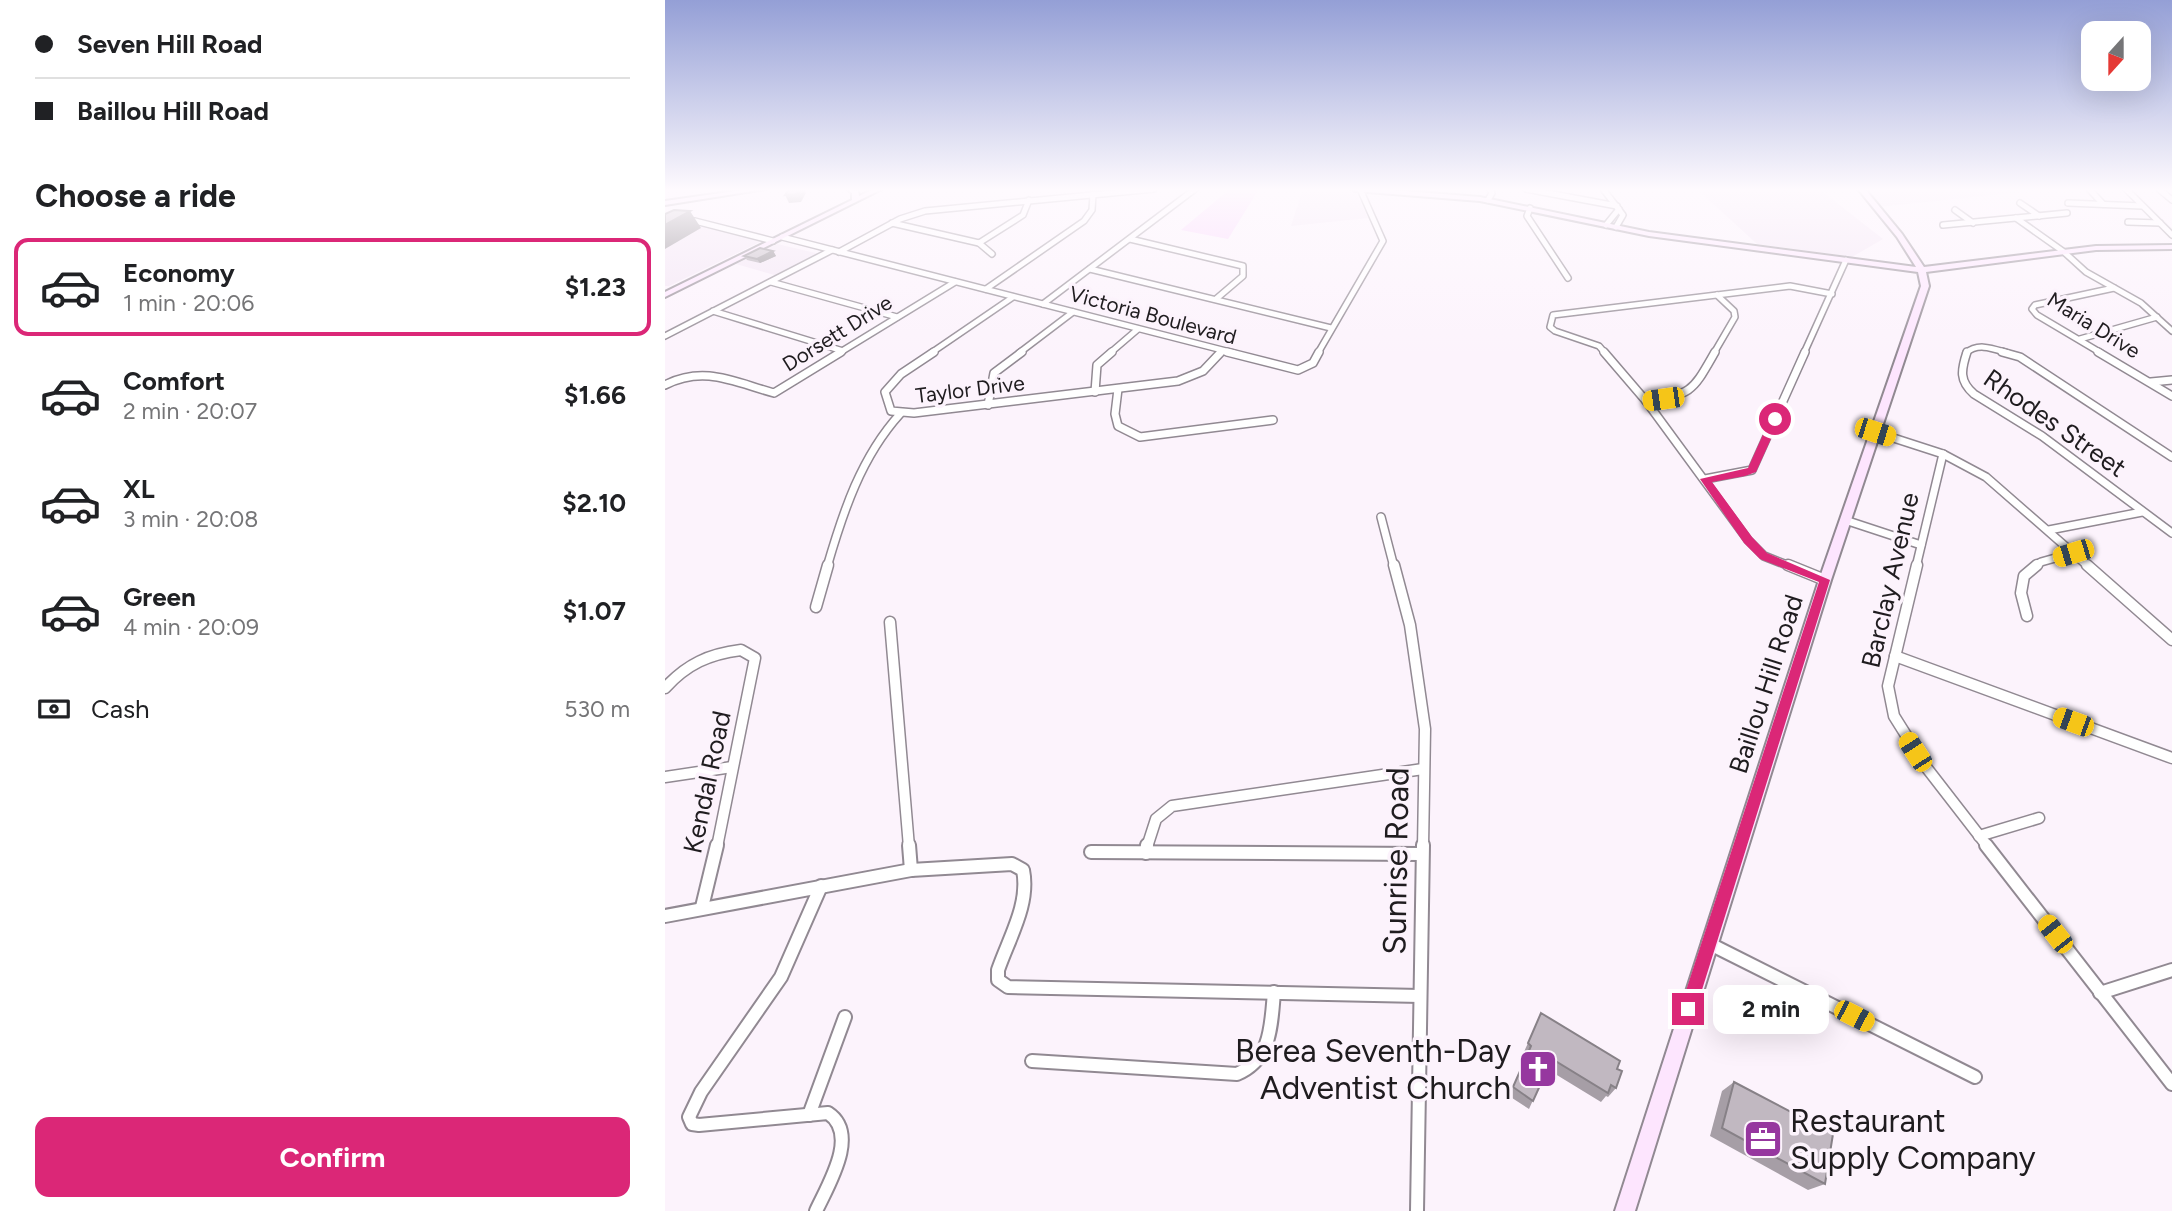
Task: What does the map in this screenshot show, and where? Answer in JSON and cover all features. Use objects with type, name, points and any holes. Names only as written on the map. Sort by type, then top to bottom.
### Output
[{"type":"main road","points":[[665,295],[764,246]]},
{"type":"main road","points":[[1734,246],[1922,270],[2110,247],[2172,247]]},
{"type":"main road","points":[[1904,246],[1922,270]]},
{"type":"main road","name":"Baillou Hill Road","points":[[1625,1211],[1825,580],[1924,289],[1922,270]]},
{"type":"street","name":"Victoria Boulevard","points":[[814,246],[1298,370],[1313,363],[1381,246]]},
{"type":"street","points":[[665,336],[846,246]]},
{"type":"street","points":[[982,246],[992,254]]},
{"type":"street","points":[[986,289],[1049,246]]},
{"type":"street","points":[[1043,304],[1121,246]]},
{"type":"street","points":[[1157,246],[1243,266],[1243,276],[1216,299]]},
{"type":"street","points":[[1547,246],[1568,278]]},
{"type":"street","name":"Maria Drive","points":[[2055,246],[2086,272],[2141,303],[2172,331]]},
{"type":"street","points":[[1705,479],[1752,470],[1846,260]]},
{"type":"street","points":[[1090,269],[1331,328]]},
{"type":"street","points":[[771,282],[897,317]]},
{"type":"street","name":"Dorsett Drive","points":[[665,385],[683,376],[703,373],[774,393],[955,282]]},
{"type":"street","points":[[1825,580],[1764,556],[1748,540],[1646,401],[1599,346],[1555,331],[1550,327],[1550,321],[1553,315],[1563,313],[1790,286],[1832,294]]},
{"type":"street","name":"Maria Drive","points":[[2114,288],[2035,305],[2032,309],[2037,315],[2172,396]]},
{"type":"street","points":[[1646,401],[1679,396],[1695,388],[1735,317],[1734,312],[1717,295]]},
{"type":"street","name":"Taylor Drive","points":[[1013,297],[901,374],[885,392],[887,405],[900,414],[1187,379],[1203,371],[1222,351]]},
{"type":"street","points":[[713,311],[843,351]]},
{"type":"street","points":[[988,405],[994,373],[1073,313]]},
{"type":"street","points":[[2080,339],[2157,317]]},
{"type":"street","points":[[1095,392],[1097,365],[1138,330]]},
{"type":"street","name":"Rhodes Street","points":[[2172,457],[2020,357],[1987,347],[1972,348],[1966,352],[1961,376],[1969,390],[2052,443],[2172,533]]},
{"type":"street","points":[[2151,382],[2172,380]]},
{"type":"street","points":[[1118,389],[1115,415],[1117,426],[1120,431],[1140,438],[1273,420]]},
{"type":"street","points":[[817,607],[843,510],[871,454],[900,414]]},
{"type":"street","points":[[1875,432],[1943,454],[1994,482],[2172,640]]},
{"type":"street","name":"Barclay Avenue","points":[[1943,454],[1888,686],[1894,716],[1915,752],[2172,1084]]},
{"type":"street","points":[[2049,530],[2142,512]]},
{"type":"street","name":"Sunrise Road","points":[[1381,517],[1410,625],[1425,729],[1417,1211]]},
{"type":"street","points":[[1845,520],[1921,545]]},
{"type":"street","points":[[2027,616],[2021,593],[2024,576],[2041,562],[2073,553]]},
{"type":"street","points":[[890,622],[911,870]]},
{"type":"street","name":"Kendal Road","points":[[665,688],[684,666],[717,654],[741,650],[755,658],[702,907]]},
{"type":"street","points":[[1895,656],[2172,758]]},
{"type":"street","points":[[665,777],[731,767]]},
{"type":"street","points":[[1146,853],[1151,824],[1156,816],[1172,806],[1423,769]]},
{"type":"street","points":[[1979,836],[2039,818]]},
{"type":"street","points":[[1091,852],[1422,854]]},
{"type":"street","points":[[665,916],[911,870],[1006,863],[1023,870],[1025,882],[1022,901],[998,970],[998,980],[1008,987],[1420,996]]},
{"type":"street","points":[[816,1211],[843,1135],[841,1122],[832,1114],[699,1125],[692,1124],[689,1117],[701,1092],[781,978],[821,886]]},
{"type":"street","points":[[1708,943],[1975,1077]]},
{"type":"street","points":[[2100,993],[2172,970]]},
{"type":"street","points":[[1032,1061],[1237,1074],[1247,1071],[1263,1057],[1274,992]]},
{"type":"street","points":[[809,1115],[845,1017]]},
{"type":"shaded area","points":[[665,246],[753,246],[669,286],[665,286]]},
{"type":"shaded area","points":[[774,246],[820,254],[778,276],[736,264]]},
{"type":"shaded area","points":[[1768,246],[1872,246],[1852,257]]},
{"type":"building","points":[[760,248],[773,251],[757,259],[744,256]]},
{"type":"building","name":"Berea Seventh-Day Adventist Church","points":[[1541,1013],[1620,1061],[1617,1069],[1622,1071],[1616,1088],[1611,1085],[1608,1093],[1552,1059],[1533,1101],[1513,1087],[1531,1046],[1528,1043]]},
{"type":"building","name":"Restaurant Supply Company","points":[[1734,1082],[1833,1134],[1825,1184],[1722,1128]]},
{"type":"place","name":"Berea Seventh-Day Adventist Church","points":[[1538,1069]]},
{"type":"place","name":"Restaurant Supply Company","points":[[1763,1139]]},
{"type":"route","points":[[1688,1009],[1825,580],[1764,556],[1748,540],[1705,479],[1723,478],[1752,470],[1775,419]]}]
